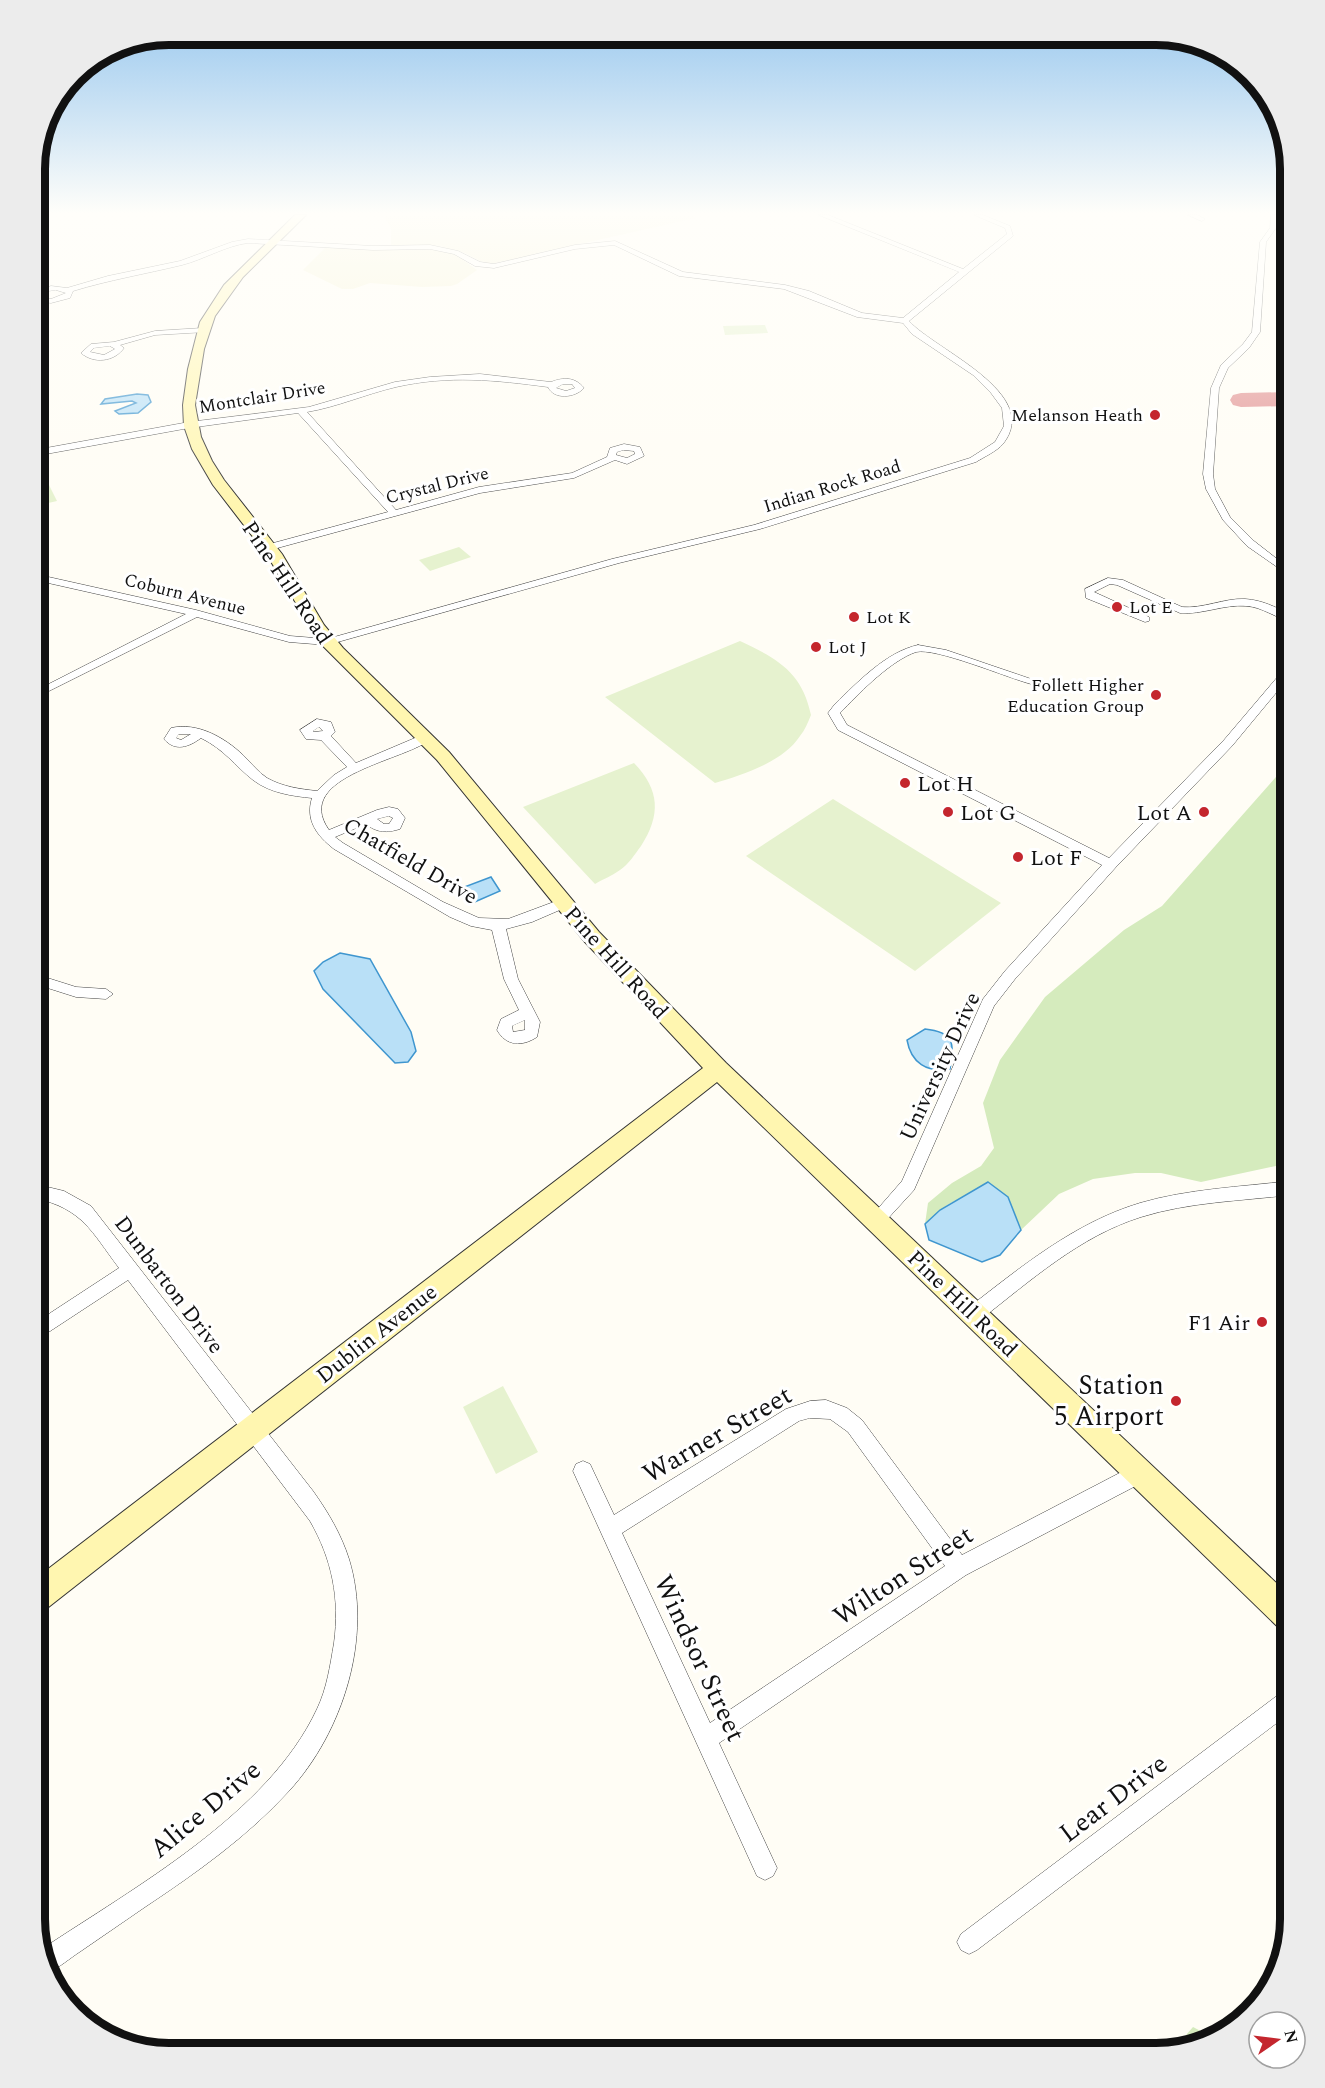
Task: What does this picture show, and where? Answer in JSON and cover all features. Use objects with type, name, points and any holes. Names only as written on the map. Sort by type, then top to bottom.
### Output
[{"type":"street","name":"Pine Hill Road","points":[[212,312],[203,330],[188,394],[189,425],[200,452],[220,488],[270,547],[327,642],[426,738],[621,970],[718,1069],[1280,1607]]},
{"type":"street","points":[[854,312],[905,321],[913,312]]},
{"type":"street","points":[[1258,312],[1256,332],[1246,346],[1224,367],[1215,388],[1208,486],[1221,510],[1238,532],[1280,565]]},
{"type":"street","name":"Indian Rock Road","points":[[327,642],[616,561],[773,522],[966,462],[998,446],[1006,436],[1009,422],[1006,407],[999,395],[981,378],[910,328],[905,321]]},
{"type":"street","points":[[115,344],[155,333],[203,330]]},
{"type":"street","name":"Montclair Drive","points":[[45,451],[189,425],[301,411],[404,383],[430,379],[480,376],[552,385]]},
{"type":"street","points":[[301,411],[394,513]]},
{"type":"street","name":"Crystal Drive","points":[[270,547],[479,490],[574,475],[613,458]]},
{"type":"street","name":"Coburn Avenue","points":[[45,579],[196,613],[289,639],[327,642]]},
{"type":"street","points":[[1145,619],[1090,596],[1089,591],[1108,580],[1119,582],[1179,610],[1191,611],[1243,602],[1264,605],[1280,613]]},
{"type":"street","points":[[45,690],[196,613]]},
{"type":"street","points":[[1030,681],[942,652],[910,650],[841,702],[834,713],[842,727],[1111,864]]},
{"type":"street","name":"University Drive","points":[[876,1220],[908,1185],[988,1004],[1010,975],[1111,864],[1227,743],[1280,681]]},
{"type":"street","points":[[199,734],[227,750],[260,780],[270,785],[293,792],[321,795],[336,779],[426,738]]},
{"type":"street","points":[[324,736],[355,769]]},
{"type":"street","name":"Chatfield Drive","points":[[321,795],[316,816],[326,836],[343,849],[449,911],[472,921],[498,925],[564,903]]},
{"type":"street","points":[[326,836],[368,818]]},
{"type":"street","points":[[498,925],[511,979],[528,1012]]},
{"type":"street","points":[[45,982],[76,992],[106,994]]},
{"type":"street","name":"Dublin Avenue","points":[[45,1590],[718,1069]]},
{"type":"street","points":[[974,1314],[1069,1244],[1095,1228],[1121,1217],[1140,1210],[1196,1200],[1280,1189]]},
{"type":"street","name":"Dunbarton Drive","points":[[45,1193],[58,1196],[86,1210],[252,1430]]},
{"type":"street","points":[[45,1326],[131,1269]]},
{"type":"street","name":"Warner Street","points":[[610,1529],[793,1416],[805,1410],[828,1408],[842,1414],[855,1426],[959,1568]]},
{"type":"street","name":"Alice Drive","points":[[51,1957],[193,1860],[252,1814],[301,1760],[332,1701],[343,1661],[346,1620],[344,1583],[337,1550],[323,1521],[252,1430]]},
{"type":"street","name":"Windsor Street","points":[[583,1471],[765,1868]]},
{"type":"street","name":"Wilton Street","points":[[706,1739],[959,1568],[1140,1473]]},
{"type":"street","name":"Lear Drive","points":[[969,1942],[1280,1708]]},
{"type":"green space","points":[[765,325],[768,333],[725,335],[723,326]]},
{"type":"green space","points":[[46,479],[57,501],[45,504]]},
{"type":"green space","points":[[459,547],[471,557],[430,571],[419,560]]},
{"type":"green space","points":[[740,641],[777,661],[795,677],[807,700],[811,715],[793,745],[773,760],[750,771],[715,783],[605,697]]},
{"type":"green space","points":[[634,763],[643,773],[653,793],[655,803],[652,824],[648,835],[626,865],[595,884],[523,807]]},
{"type":"green space","points":[[1280,772],[1280,1165],[1201,1182],[1161,1173],[1135,1173],[1093,1179],[1059,1194],[1021,1230],[1008,1197],[963,1198],[946,1206],[925,1224],[928,1203],[952,1183],[981,1166],[994,1148],[983,1103],[1000,1060],[1045,997],[1124,930],[1162,906]]},
{"type":"green space","points":[[833,799],[1001,903],[915,971],[746,856]]},
{"type":"green space","points":[[503,1386],[538,1452],[496,1474],[463,1407]]},
{"type":"green space","points":[[1193,2027],[1204,2033],[1188,2039],[1181,2040]]},
{"type":"water","points":[[137,394],[148,395],[151,402],[138,413],[119,414],[115,411],[136,403],[132,401],[101,404],[105,399]]},
{"type":"water","points":[[491,877],[500,891],[470,904],[459,889]]},
{"type":"water","points":[[340,953],[370,959],[411,1032],[416,1051],[408,1062],[395,1063],[323,989],[314,971],[323,962]]},
{"type":"water","points":[[925,1029],[942,1033],[950,1040],[952,1052],[950,1069],[927,1068],[912,1055],[907,1040]]},
{"type":"water","points":[[988,1182],[1008,1197],[1021,1230],[1000,1255],[982,1262],[929,1240],[925,1224],[940,1210]]},
{"type":"taxiway","points":[[1241,400],[1280,399]]},
{"type":"place","name":"Melanson Heath","points":[[1155,415]]},
{"type":"place","name":"Lot E","points":[[1117,607]]},
{"type":"place","name":"Lot K","points":[[854,617]]},
{"type":"place","name":"Lot J","points":[[816,647]]},
{"type":"place","name":"Follett Higher Education Group","points":[[1156,695]]},
{"type":"place","name":"Lot H","points":[[905,783]]},
{"type":"place","name":"Lot G","points":[[948,812]]},
{"type":"place","name":"Lot A","points":[[1204,812]]},
{"type":"place","name":"Lot F","points":[[1018,857]]},
{"type":"place","name":"F1 Air","points":[[1262,1322]]},
{"type":"place","name":"Station 5 Airport","points":[[1176,1401]]}]
